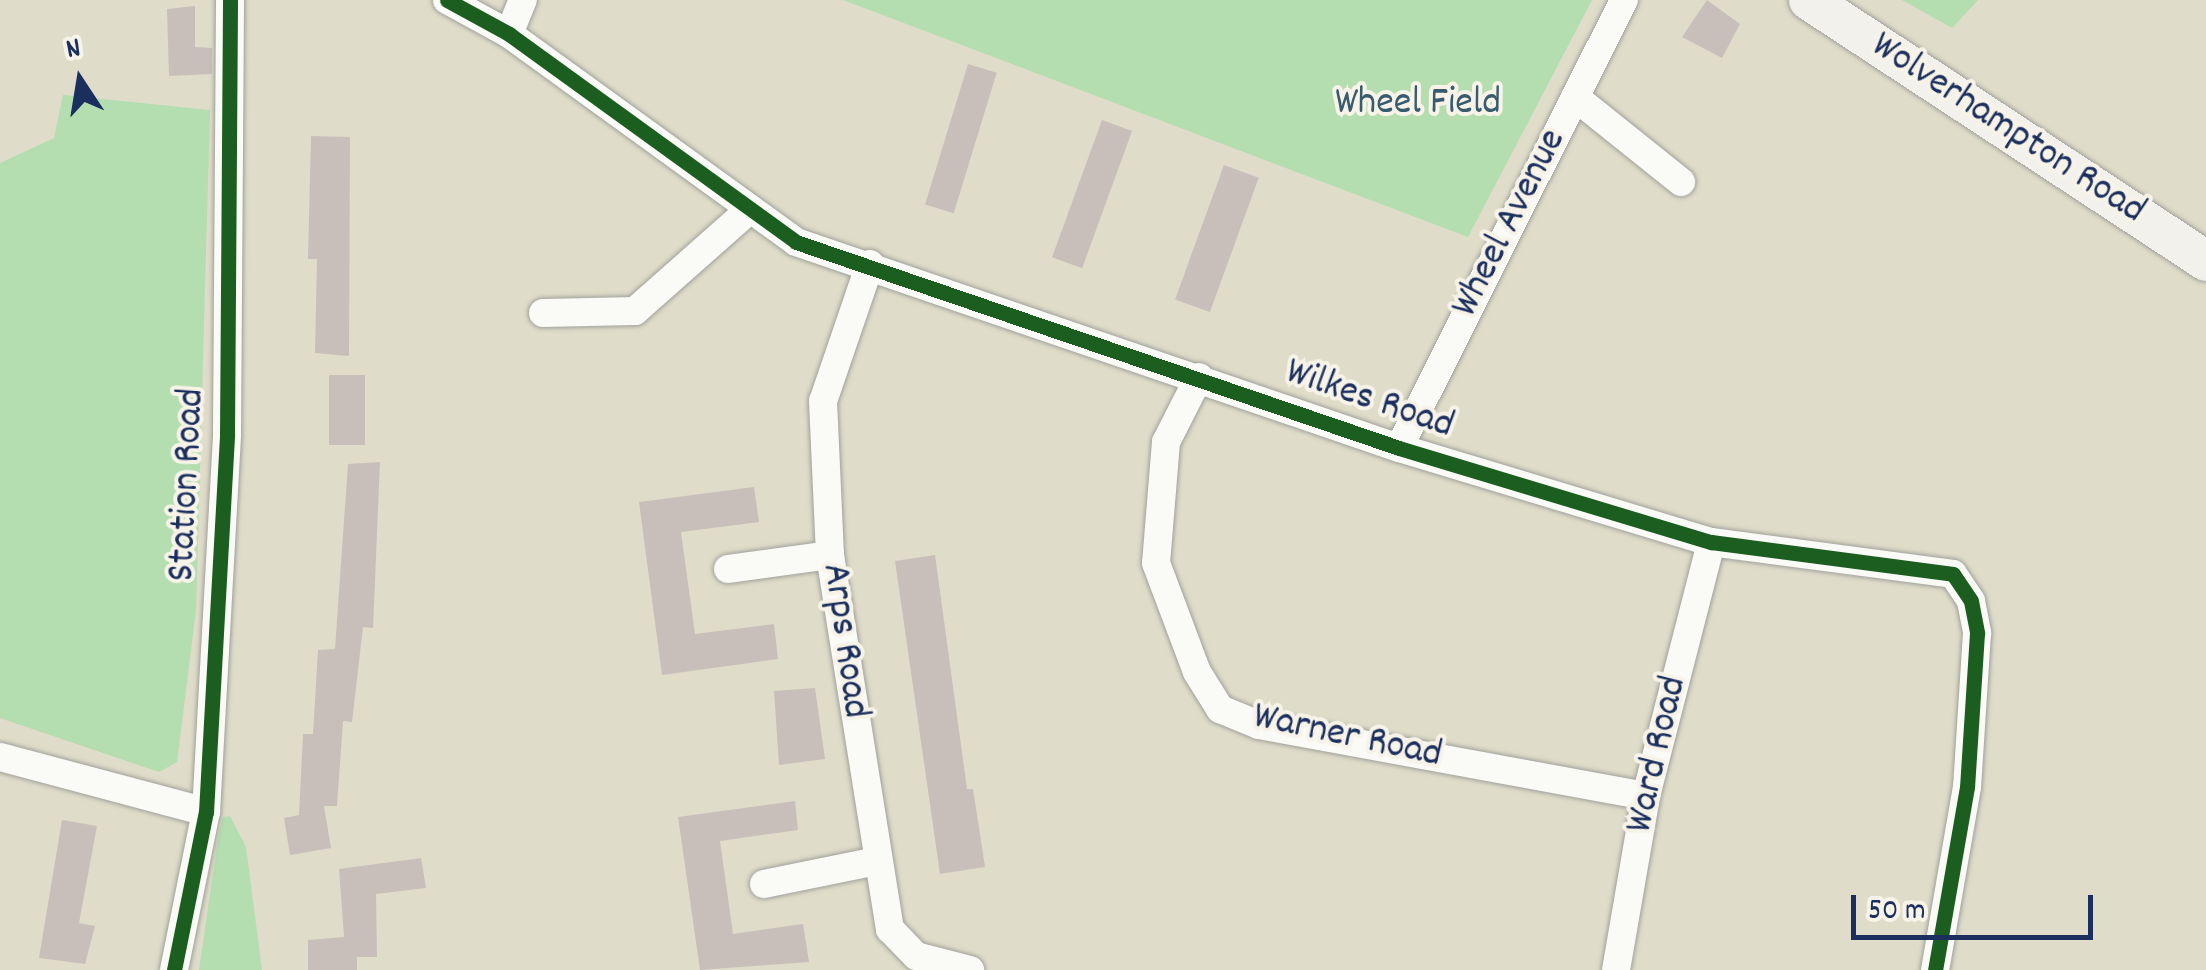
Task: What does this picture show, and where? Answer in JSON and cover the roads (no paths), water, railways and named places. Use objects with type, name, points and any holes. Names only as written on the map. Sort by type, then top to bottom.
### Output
[{"type":"street","name":"Station Road","points":[[174,970],[206,812],[227,434],[230,0]]},
{"type":"street","name":"Wilkes Road","points":[[447,0],[509,34],[796,242],[870,264],[1399,448],[1711,542],[1937,568],[1965,588],[1977,634],[1966,788],[1935,970]]},
{"type":"street","points":[[509,34],[522,0]]},
{"type":"street","name":"Wheel Avenue","points":[[1399,448],[1624,0]]},
{"type":"street","name":"Wolverhampton Road","points":[[1809,0],[2206,261]]},
{"type":"street","points":[[1575,97],[1681,182]]},
{"type":"street","points":[[543,313],[635,311],[749,210]]},
{"type":"street","name":"Arps Road","points":[[870,264],[823,401],[830,555],[890,929],[916,956],[970,970]]},
{"type":"street","name":"Warner Road","points":[[1199,377],[1166,442],[1156,563],[1197,672],[1220,709],[1259,724],[1646,796]]},
{"type":"street","name":"Ward Road","points":[[1616,970],[1646,796],[1711,542]]},
{"type":"street","points":[[728,568],[830,555]]},
{"type":"street","points":[[0,756],[206,812]]},
{"type":"street","points":[[764,884],[877,861]]},
{"type":"park label","name":"Wheel Field","points":[[1418,105]]}]
